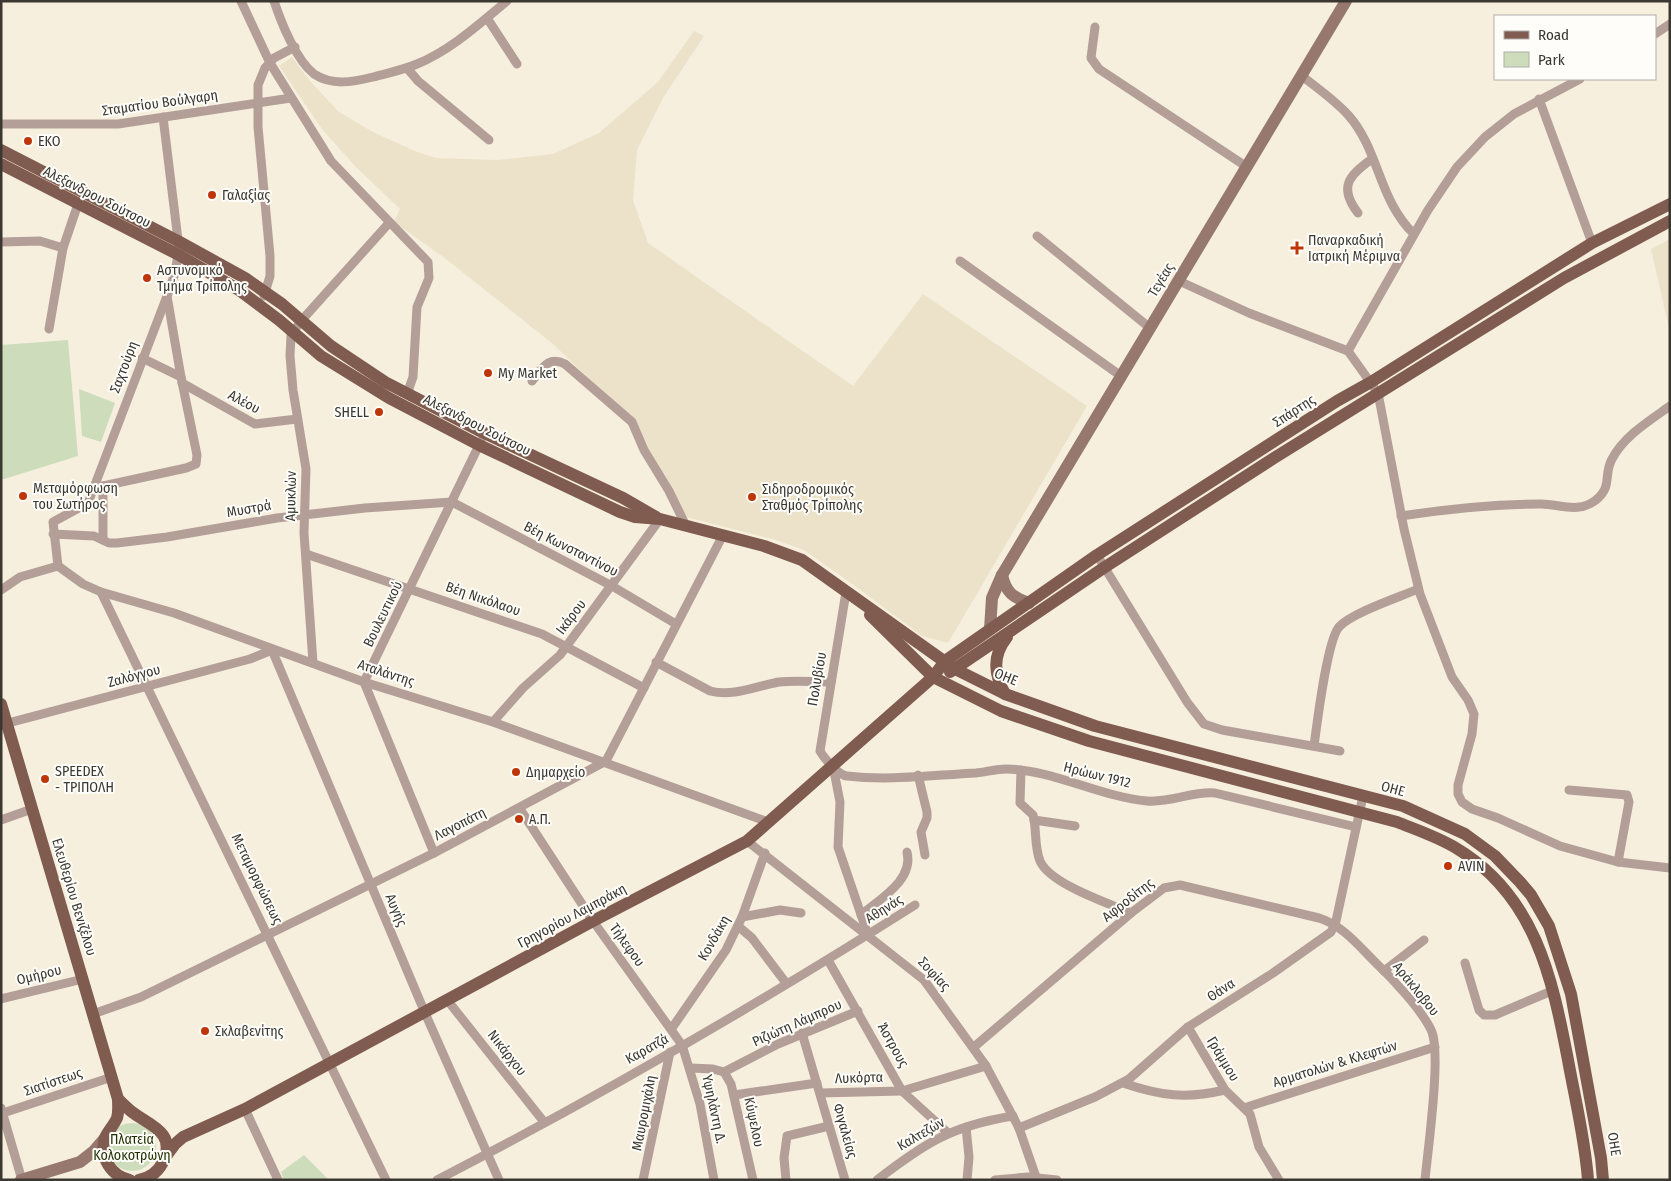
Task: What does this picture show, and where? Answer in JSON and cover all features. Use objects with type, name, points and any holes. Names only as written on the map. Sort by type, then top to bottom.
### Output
[{"type":"main road","name":"Τεγέας","points":[[990,629],[992,598],[1002,575],[1346,1]]},
{"type":"main road","name":"Αλεξανδρου Σούτσου","points":[[1,150],[178,241],[266,292],[358,365],[482,439]]},
{"type":"main road","name":"Αλεξανδρου Σούτσου","points":[[1,164],[179,256],[239,290],[260,304],[321,356],[350,376],[482,439],[624,498],[660,519],[764,546],[802,560],[950,665]]},
{"type":"main road","name":"Σπάρτης","points":[[950,665],[1014,629],[1592,243],[1670,204]]},
{"type":"main road","name":"Σπάρτης","points":[[950,665],[990,629],[1098,555],[1336,401],[1374,387],[1564,278],[1670,221]]},
{"type":"main road","points":[[1002,575],[1008,592],[1014,598],[1029,603]]},
{"type":"main road","name":"Αλεξανδρου Σούτσου","points":[[846,592],[933,677]]},
{"type":"main road","points":[[1005,694],[996,674],[996,658],[1002,643],[1014,629]]},
{"type":"main road","points":[[933,677],[945,675],[950,665]]},
{"type":"main road","name":"ΟΗΕ","points":[[950,665],[1005,694],[1095,726],[1403,806],[1465,834],[1495,856],[1531,895],[1549,926],[1569,986],[1589,1086],[1603,1180]]},
{"type":"main road","points":[[933,677],[1001,711],[1089,741],[1397,822],[1457,848],[1483,868],[1507,892],[1526,918],[1540,949],[1554,990],[1585,1152],[1588,1180]]},
{"type":"main road","name":"Γρηγορίου Λαμπράκη","points":[[140,1180],[153,1175],[160,1169],[174,1144],[191,1133],[245,1109],[425,1014],[593,921],[747,841],[933,677]]},
{"type":"main road","name":"Ελευθερίου Βενιζέλου","points":[[1,704],[4,724],[32,809],[118,1098]]},
{"type":"main road","points":[[118,1098],[140,1118]]},
{"type":"main road","points":[[22,1180],[80,1162],[88,1157],[117,1118],[118,1098]]},
{"type":"main road","points":[[128,1180],[117,1175],[110,1168],[104,1153],[108,1132],[120,1121],[140,1118],[151,1122],[159,1129],[166,1148],[160,1169]]},
{"type":"main road","name":"Γρηγορίου Λαμπράκη","points":[[159,1129],[171,1133],[191,1133]]},
{"type":"street","points":[[241,1],[270,63],[332,161],[428,262],[429,278],[417,307],[414,377],[407,394]]},
{"type":"street","points":[[274,1],[295,47],[311,71],[331,81],[362,79],[406,68],[437,54],[508,1]]},
{"type":"street","points":[[487,18],[517,64]]},
{"type":"street","points":[[1656,33],[1670,24]]},
{"type":"street","points":[[1095,27],[1091,58],[1098,69],[1247,167]]},
{"type":"street","points":[[260,304],[266,292],[270,276],[270,256],[257,103],[260,78],[278,55],[295,47]]},
{"type":"street","points":[[406,68],[418,81],[489,140]]},
{"type":"street","points":[[1302,76],[1350,116],[1401,221],[1414,234]]},
{"type":"street","points":[[1348,351],[1437,194],[1468,155],[1500,125],[1540,99],[1578,80]]},
{"type":"street","name":"Σταματίου Βούλγαρη","points":[[1,124],[106,125],[291,98]]},
{"type":"street","points":[[1540,99],[1592,243]]},
{"type":"street","points":[[163,117],[179,256]]},
{"type":"street","points":[[1358,213],[1348,199],[1347,185],[1353,172],[1372,159]]},
{"type":"street","points":[[49,329],[63,248],[78,204]]},
{"type":"street","points":[[293,332],[389,223]]},
{"type":"street","points":[[1037,236],[1150,328]]},
{"type":"street","points":[[1,242],[40,241],[63,248]]},
{"type":"street","name":"Σαχτούρη","points":[[94,488],[167,296],[179,256]]},
{"type":"street","points":[[960,261],[1122,376]]},
{"type":"street","points":[[1178,281],[1249,314],[1348,351],[1374,387],[1418,589],[1452,677],[1468,700],[1474,714],[1472,734],[1458,780],[1460,799],[1470,808],[1498,818],[1536,837],[1571,850],[1618,862],[1670,868]]},
{"type":"street","points":[[1,581],[58,566],[53,522],[88,503],[94,488],[186,468],[196,464],[197,455],[181,380],[167,296]]},
{"type":"street","name":"Αμυκλών","points":[[293,332],[290,356],[297,419],[306,468],[306,554],[313,663]]},
{"type":"street","name":"Αλέου","points":[[142,358],[256,424],[297,419]]},
{"type":"street","points":[[532,381],[544,365],[550,361],[557,360],[565,364],[623,413],[635,427],[644,450],[669,491],[686,526]]},
{"type":"street","points":[[1401,516],[1444,510],[1543,504],[1572,508],[1594,502],[1606,489],[1611,461],[1620,447],[1637,430],[1670,406]]},
{"type":"street","name":"Βουλευτικού","points":[[364,682],[482,439]]},
{"type":"street","points":[[103,540],[104,486]]},
{"type":"street","name":"Μυστρά","points":[[53,534],[94,536],[112,544],[305,515],[452,502]]},
{"type":"street","name":"Βέη Κωνσταντίνου","points":[[452,502],[612,586],[676,624]]},
{"type":"street","name":"Ικάρου","points":[[493,722],[515,696],[552,664],[567,646],[660,519]]},
{"type":"street","points":[[606,762],[723,535]]},
{"type":"street","name":"Βέη Νικόλαου","points":[[306,554],[411,588],[542,634],[644,688]]},
{"type":"street","points":[[1098,555],[1200,721],[1210,727],[1340,751]]},
{"type":"street","name":"Αταλάντης","points":[[58,566],[84,584],[101,592],[174,613],[364,682],[493,722],[768,822]]},
{"type":"street","points":[[1,590],[20,576]]},
{"type":"street","points":[[1314,746],[1321,698],[1338,627],[1352,617],[1418,589]]},
{"type":"street","name":"Μεταμορφώσεως","points":[[101,592],[268,933],[386,1180]]},
{"type":"street","name":"Πολυβίου","points":[[833,765],[825,759],[820,751],[846,592]]},
{"type":"street","name":"Ζαλόγγου","points":[[4,724],[250,659],[272,650]]},
{"type":"street","name":"Αυγής","points":[[272,650],[425,1014],[499,1180]]},
{"type":"street","points":[[656,662],[719,693],[740,692],[780,682],[831,682]]},
{"type":"street","points":[[364,682],[434,853]]},
{"type":"street","name":"Λαγοπάτη","points":[[93,1014],[135,999],[434,853],[606,762]]},
{"type":"street","points":[[833,765],[840,802],[838,847],[868,935]]},
{"type":"street","name":"Ηρώων 1912","points":[[833,765],[844,776],[918,775],[1005,769],[1021,770],[1147,801],[1170,800],[1199,792],[1215,793],[1356,827]]},
{"type":"street","points":[[1021,770],[1020,803],[1031,812],[1034,820],[1037,850],[1045,870],[1084,893],[1131,913]]},
{"type":"street","points":[[918,775],[927,812],[927,818],[921,832],[926,855]]},
{"type":"street","points":[[1569,790],[1625,794],[1628,798],[1618,862]]},
{"type":"street","points":[[1335,925],[1362,796]]},
{"type":"street","points":[[1,820],[32,809]]},
{"type":"street","name":"Τήλεφου","points":[[520,809],[593,921],[672,1028],[682,1045]]},
{"type":"street","points":[[1034,820],[1075,826]]},
{"type":"street","name":"Σοφίας","points":[[747,841],[924,980],[986,1066],[1019,1128],[1036,1178]]},
{"type":"street","points":[[861,915],[896,885],[907,872],[909,860],[907,852]]},
{"type":"street","name":"Κονδάκη","points":[[672,1028],[726,950],[742,917],[764,853]]},
{"type":"street","name":"Αφροδίτης","points":[[974,1047],[1131,913],[1164,888],[1180,886],[1314,916],[1335,925]]},
{"type":"street","name":"Αθηνάς","points":[[868,935],[915,905]]},
{"type":"street","points":[[742,917],[780,910],[801,913]]},
{"type":"street","name":"Αράκλοβου","points":[[1335,925],[1384,971],[1427,1023],[1435,1047],[1425,1180]]},
{"type":"street","name":"Θάνα","points":[[1019,1128],[1095,1097],[1123,1083],[1145,1068],[1188,1027],[1309,948],[1331,932],[1335,925]]},
{"type":"street","points":[[738,926],[752,938],[786,983]]},
{"type":"street","name":"Καρατζά","points":[[437,1180],[488,1154],[670,1052],[868,935]]},
{"type":"street","points":[[1384,971],[1424,940]]},
{"type":"street","name":"Άστρους","points":[[828,960],[902,1091],[948,1132]]},
{"type":"street","points":[[1465,963],[1479,1010],[1484,1015],[1494,1015],[1554,990]]},
{"type":"street","name":"Ομήρου","points":[[1,999],[83,979]]},
{"type":"street","name":"Νικάρχου","points":[[448,1001],[544,1122]]},
{"type":"street","name":"Ριζιώτη Λάμπρου","points":[[724,1072],[802,1033],[837,1021],[858,1011]]},
{"type":"street","name":"Γράμμου","points":[[1188,1027],[1225,1090],[1244,1108],[1252,1119],[1261,1152],[1279,1180]]},
{"type":"street","name":"Φιγαλείας","points":[[802,1033],[845,1180]]},
{"type":"street","name":"Υψηλάντη Δ.","points":[[682,1045],[691,1068],[700,1104],[714,1180]]},
{"type":"street","name":"Αρματολών & Κλεφτών","points":[[1244,1108],[1435,1047]]},
{"type":"street","name":"Μαυρομιχάλη","points":[[644,1180],[670,1052]]},
{"type":"street","name":"Λυκόρτα","points":[[820,1093],[902,1091],[986,1066]]},
{"type":"street","points":[[691,1068],[713,1069],[724,1072]]},
{"type":"street","name":"Κύψελου","points":[[724,1072],[731,1084],[734,1095],[753,1180]]},
{"type":"street","name":"Σιατίστεως","points":[[2,1110],[112,1076]]},
{"type":"street","name":"Λυκόρτα","points":[[734,1095],[817,1083]]},
{"type":"street","points":[[1123,1083],[1155,1093],[1180,1097],[1225,1090]]},
{"type":"street","points":[[245,1109],[278,1179]]},
{"type":"street","points":[[2,1110],[22,1180]]},
{"type":"street","name":"Καλτεζών","points":[[877,1180],[924,1145],[948,1132],[966,1126],[1013,1116]]},
{"type":"street","points":[[786,1180],[784,1158],[787,1136],[829,1126]]},
{"type":"street","points":[[966,1126],[969,1157],[967,1180]]},
{"type":"street","points":[[995,1180],[1036,1178],[1057,1180]]},
{"type":"shaded area","points":[[694,31],[704,36],[663,98],[637,150],[633,200],[648,243],[853,386],[923,294],[1087,406],[948,643],[922,636],[804,550],[776,540],[686,517],[646,448],[635,423],[553,344],[446,259],[394,222],[400,209],[355,166],[322,129],[279,66],[292,57],[310,81],[339,112],[373,132],[417,152],[436,158],[498,160],[553,154],[599,133],[658,82]]},
{"type":"shaded area","points":[[1670,239],[1670,333],[1651,249]]},
{"type":"green space","points":[[68,340],[78,456],[1,480],[1,345]]},
{"type":"green space","points":[[79,389],[115,403],[101,442],[82,436]]},
{"type":"green space","name":"Πλατεία Κολοκοτρώνη","points":[[132,1123],[141,1125],[149,1130],[154,1138],[156,1147],[154,1156],[149,1164],[141,1169],[132,1171],[123,1169],[115,1164],[110,1156],[108,1147],[110,1138],[115,1130],[123,1125]]},
{"type":"green space","points":[[304,1155],[329,1180],[284,1180],[281,1172]]},
{"type":"place","name":"EKO","points":[[28,141]]},
{"type":"place","name":"Γαλαξίας","points":[[212,195]]},
{"type":"place","name":"Παναρκαδική Ιατρική Μέριμνα","points":[[1297,248]]},
{"type":"place","name":"Αστυνομικό Τμήμα Τρίπολης","points":[[147,278]]},
{"type":"place","name":"My Market","points":[[488,373]]},
{"type":"place","name":"SHELL","points":[[379,412]]},
{"type":"place","name":"Μεταμόρφωση του Σωτήρος","points":[[23,496]]},
{"type":"place","name":"Σιδηροδρομικός Σταθμός Τρίπολης","points":[[752,497]]},
{"type":"place","name":"Δημαρχείο","points":[[516,772]]},
{"type":"place","name":"SPEEDEX - ΤΡΙΠΟΛΗ","points":[[45,779]]},
{"type":"place","name":"Α.Π.","points":[[519,819]]},
{"type":"place","name":"AVIN","points":[[1448,866]]},
{"type":"place","name":"Σκλαβενίτης","points":[[205,1031]]}]
